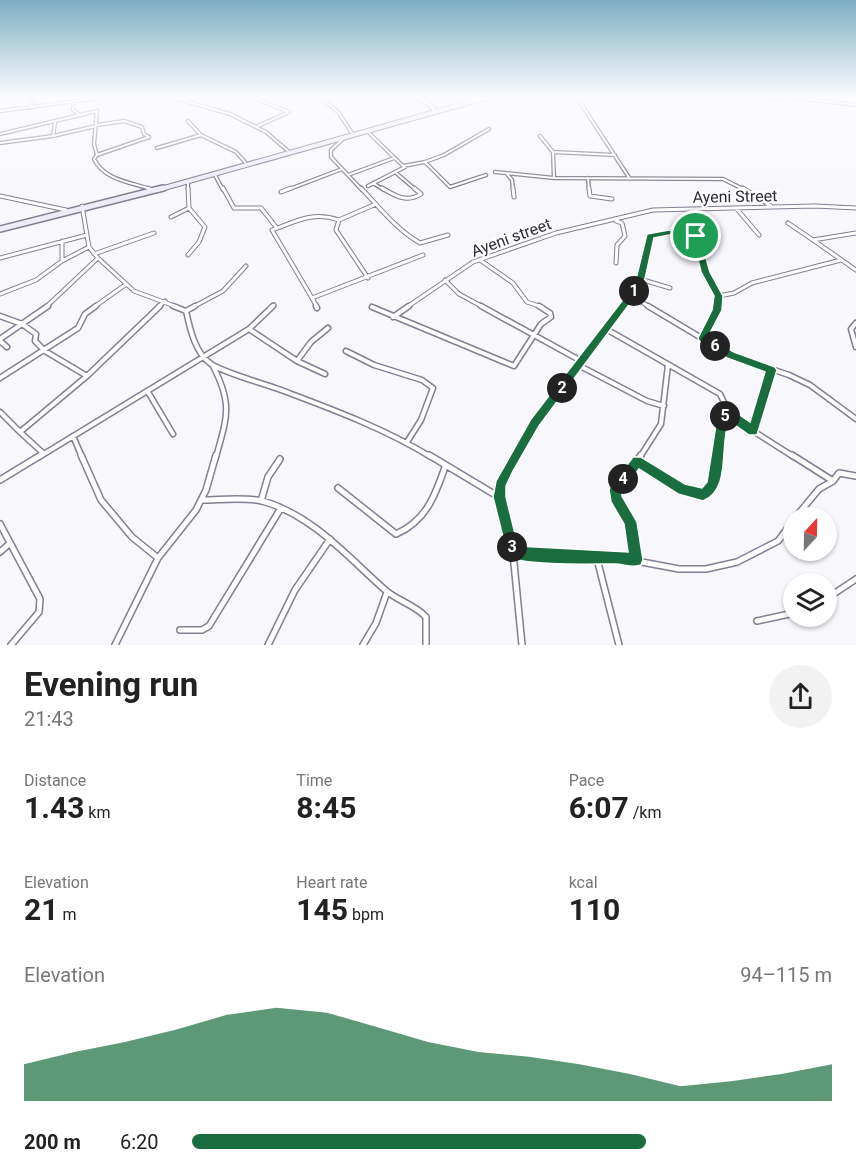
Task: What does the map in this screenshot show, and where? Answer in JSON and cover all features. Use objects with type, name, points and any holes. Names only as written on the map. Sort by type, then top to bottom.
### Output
[{"type":"main road","points":[[0,228],[66,210],[82,208],[379,126]]},
{"type":"main road","points":[[0,228],[215,175],[382,126]]},
{"type":"street","points":[[0,134],[40,126]]},
{"type":"street","points":[[53,136],[55,126]]},
{"type":"street","points":[[0,142],[53,136],[93,126]]},
{"type":"street","points":[[97,126],[94,144],[97,155]]},
{"type":"street","points":[[139,126],[149,137],[97,155],[94,159],[96,165],[105,174],[150,189]]},
{"type":"street","points":[[193,126],[201,135],[232,148],[242,156],[245,162]]},
{"type":"street","points":[[347,126],[352,133]]},
{"type":"street","points":[[596,126],[631,179]]},
{"type":"street","points":[[257,127],[288,151]]},
{"type":"street","points":[[368,186],[405,166],[444,155],[489,129]]},
{"type":"street","points":[[367,131],[405,166]]},
{"type":"street","points":[[157,148],[201,135]]},
{"type":"street","points":[[540,136],[553,152],[554,178]]},
{"type":"street","points":[[344,138],[331,150],[331,158],[400,229],[420,243],[448,235]]},
{"type":"street","points":[[553,152],[615,155]]},
{"type":"street","points":[[348,176],[394,158]]},
{"type":"street","points":[[425,162],[450,187],[486,175]]},
{"type":"street","points":[[281,192],[342,169]]},
{"type":"street","points":[[373,183],[406,201],[413,200],[421,194],[395,172]]},
{"type":"street","points":[[495,172],[554,178],[728,180],[772,207]]},
{"type":"street","points":[[507,173],[512,180],[514,197]]},
{"type":"street","points":[[215,175],[234,208],[261,208],[276,227]]},
{"type":"street","points":[[588,178],[590,196],[612,199]]},
{"type":"street","points":[[188,182],[189,208],[205,227],[199,242],[188,255]]},
{"type":"street","points":[[0,196],[66,210]]},
{"type":"street","points":[[317,308],[272,230],[313,215],[325,215],[339,220],[376,204]]},
{"type":"street","name":"Ayeni Street","points":[[615,221],[653,210],[772,207],[856,208]]},
{"type":"street","points":[[82,208],[89,246],[94,254],[125,285],[143,295],[165,301],[186,311],[196,346],[203,358],[212,365],[290,393],[407,442],[445,467],[499,497]]},
{"type":"street","points":[[171,217],[189,208]]},
{"type":"street","points":[[735,208],[759,234]]},
{"type":"street","points":[[690,209],[696,221],[696,236],[706,272],[719,296],[717,310],[703,338]]},
{"type":"street","points":[[339,220],[336,230],[368,278]]},
{"type":"street","points":[[615,221],[621,223],[625,231],[625,236],[615,246],[616,263]]},
{"type":"street","name":"Ayeni street","points":[[393,317],[445,280],[479,260],[556,233],[615,221]]},
{"type":"street","points":[[788,223],[856,270]]},
{"type":"street","points":[[94,254],[154,233]]},
{"type":"street","points":[[522,645],[513,553],[499,497],[500,485],[535,423],[631,296],[640,279],[650,236],[669,233],[696,236]]},
{"type":"street","points":[[813,240],[856,233]]},
{"type":"street","points":[[0,258],[87,235]]},
{"type":"street","points":[[62,241],[62,261]]},
{"type":"street","points":[[0,294],[36,280],[62,261],[89,246]]},
{"type":"street","points":[[312,298],[423,255]]},
{"type":"street","points":[[7,347],[0,340],[54,302],[98,258]]},
{"type":"street","points":[[372,307],[514,366],[540,324],[551,317],[550,313],[538,305],[527,302],[523,293],[513,283],[479,260]]},
{"type":"street","points":[[719,296],[734,293],[752,283],[841,261]]},
{"type":"street","points":[[186,311],[223,291],[246,266]]},
{"type":"street","points":[[640,279],[670,288]]},
{"type":"street","points":[[445,280],[459,294],[519,326],[647,401],[664,406]]},
{"type":"street","points":[[0,378],[78,328],[85,314],[125,285]]},
{"type":"street","points":[[631,296],[730,355],[789,375],[810,385],[856,419]]},
{"type":"street","points":[[20,432],[87,376],[165,301]]},
{"type":"street","points":[[0,480],[203,358],[249,328],[274,305]]},
{"type":"street","points":[[0,315],[22,324],[36,334],[34,342],[45,351],[87,376]]},
{"type":"street","points":[[856,323],[851,329],[856,347]]},
{"type":"street","points":[[249,328],[297,361],[324,374]]},
{"type":"street","points":[[297,361],[311,342],[328,328]]},
{"type":"street","points":[[606,329],[720,393],[724,399],[727,412],[722,425],[713,483],[709,492],[703,495],[683,490],[637,461]]},
{"type":"street","points":[[346,351],[374,365],[422,380],[433,388],[424,412],[407,442]]},
{"type":"street","points":[[636,560],[630,522],[615,497],[615,489],[661,424],[669,364]]},
{"type":"street","points":[[115,645],[158,558],[202,500],[225,424],[228,404],[223,385],[212,365]]},
{"type":"street","points":[[753,431],[771,370]]},
{"type":"street","points":[[148,392],[173,434]]},
{"type":"street","points":[[0,412],[2,419],[43,453]]},
{"type":"street","points":[[727,412],[833,481]]},
{"type":"street","points":[[73,436],[101,500],[132,537],[158,558]]},
{"type":"street","points":[[261,501],[268,477],[280,459]]},
{"type":"street","points":[[338,488],[396,534],[417,523],[428,512],[445,467]]},
{"type":"street","points":[[804,507],[819,489],[833,481],[839,473],[856,476]]},
{"type":"street","points":[[202,500],[261,501],[281,508],[330,539],[387,592],[418,608],[426,617],[426,645]]},
{"type":"street","points":[[180,630],[202,630],[209,626],[281,508]]},
{"type":"street","points":[[0,524],[40,599],[39,612],[11,645]]},
{"type":"street","points":[[513,553],[597,559],[615,557],[680,569],[706,568],[737,562],[778,541],[783,534]]},
{"type":"street","points":[[268,645],[289,600],[306,571],[330,539]]},
{"type":"street","points":[[0,552],[9,544]]},
{"type":"street","points":[[597,559],[619,645]]},
{"type":"street","points":[[837,592],[856,579]]},
{"type":"street","points":[[363,645],[376,623],[387,592]]},
{"type":"street","points":[[757,621],[783,616]]},
{"type":"route","points":[[669,233],[696,236],[706,272],[719,296],[717,310],[703,338],[730,355],[771,370],[753,431],[740,424],[727,412],[722,425],[713,483],[709,492],[703,495],[695,495],[683,490],[637,461],[615,489],[615,497],[633,531],[636,560],[615,557],[597,559],[513,553],[499,497],[500,485],[509,466],[535,423],[631,296],[640,279],[650,236],[669,233]]}]
